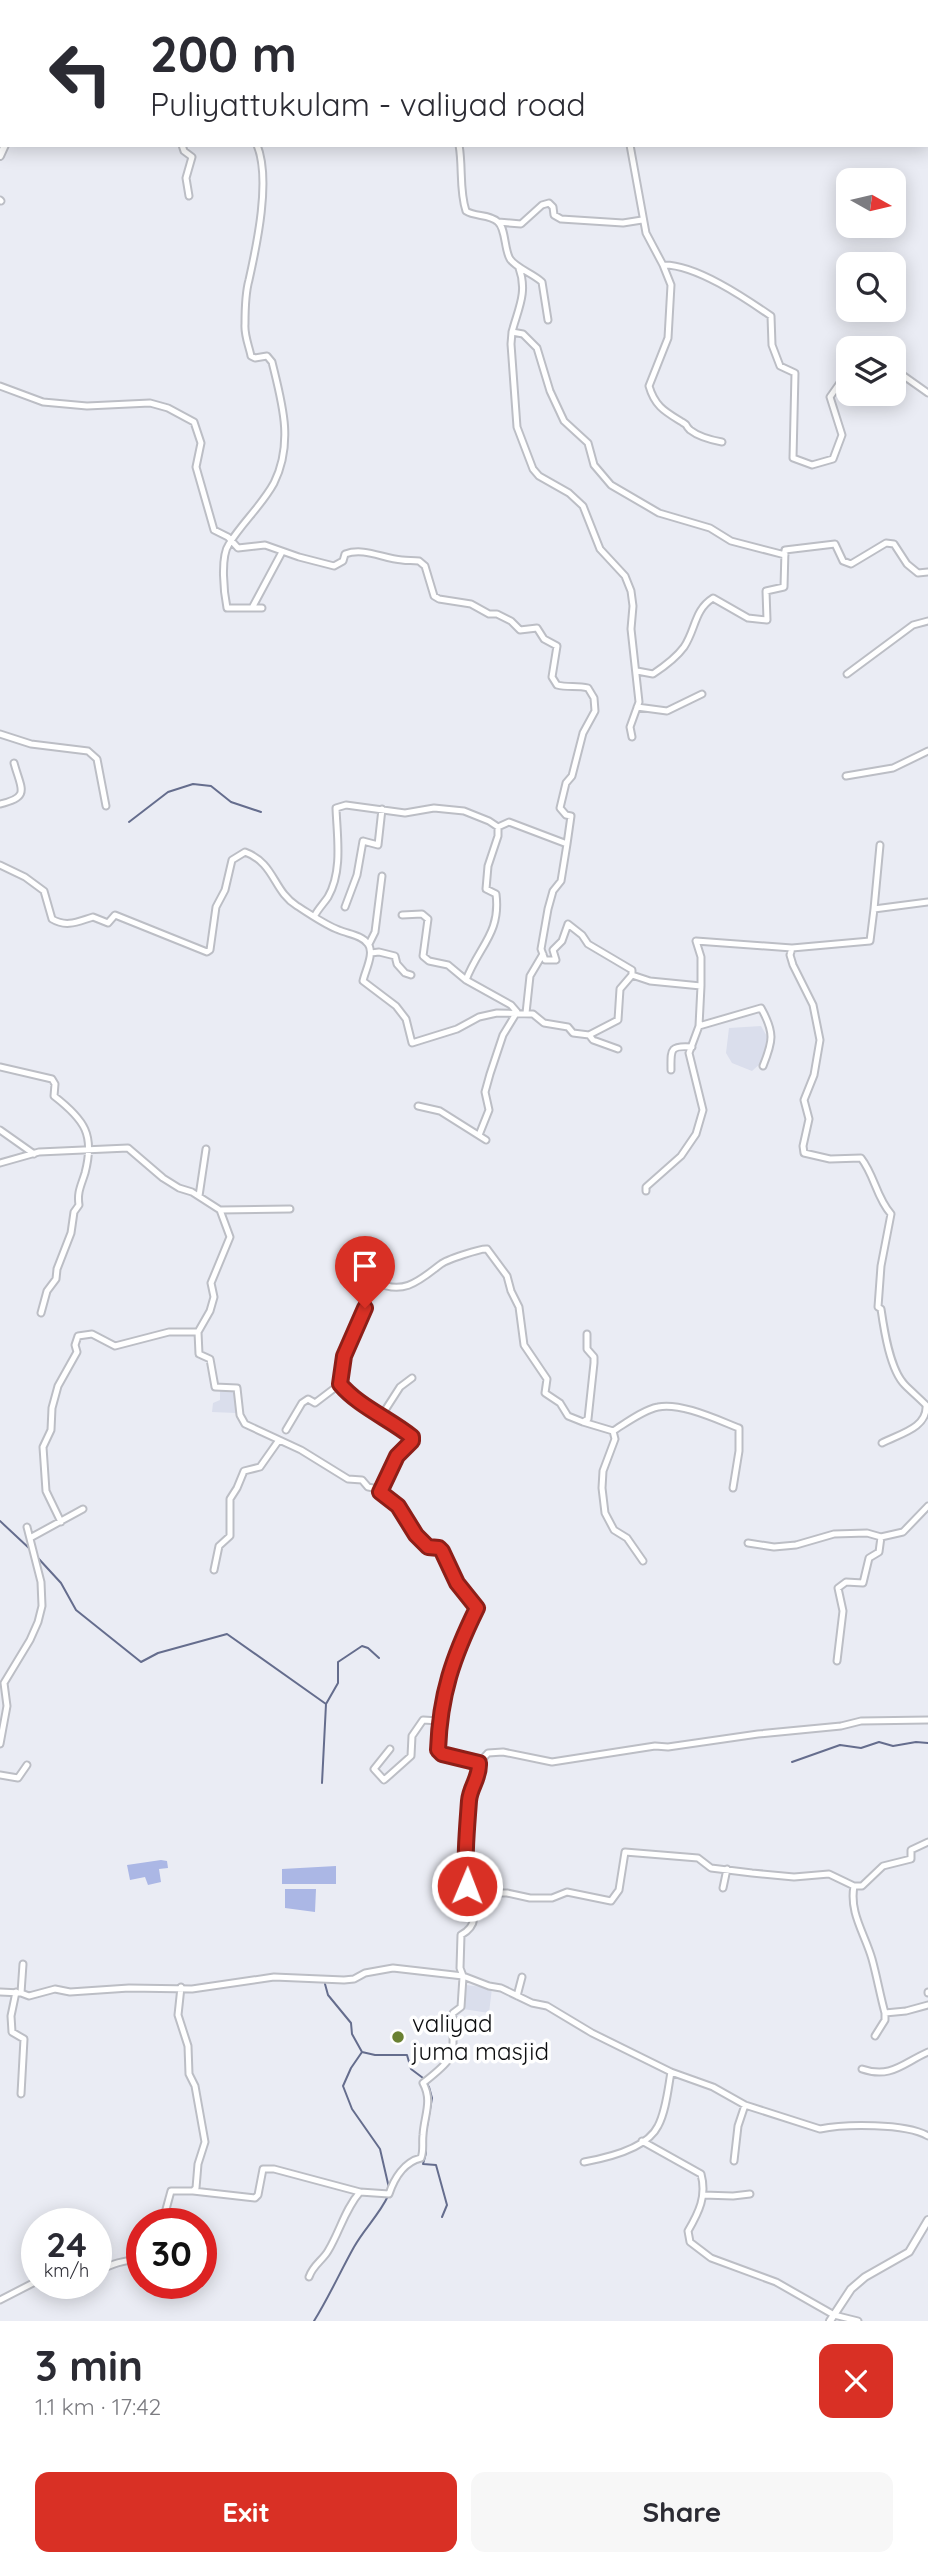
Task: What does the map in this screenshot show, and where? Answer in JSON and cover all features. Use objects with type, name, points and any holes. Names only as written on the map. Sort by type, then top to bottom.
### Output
[{"type":"main road","points":[[832,2318],[851,2289],[859,2282],[909,2252],[928,2220]]},
{"type":"street","points":[[183,147],[192,157],[186,178],[189,196]]},
{"type":"street","points":[[258,147],[264,166],[253,268],[247,293],[245,334],[251,356],[267,356],[272,362],[286,417],[285,434],[274,483],[227,547],[223,575],[227,608],[262,608]]},
{"type":"street","points":[[459,147],[463,170],[461,196],[466,211],[498,222],[522,224],[542,205],[549,203],[554,215],[561,219],[623,223],[642,220]]},
{"type":"street","points":[[630,147],[642,220],[671,285],[668,338],[649,387],[655,401],[672,418],[707,439],[722,442]]},
{"type":"street","points":[[498,222],[510,258],[519,268],[524,283],[512,332],[514,388],[520,438],[533,470],[569,493],[583,506],[600,549],[625,576],[633,606],[631,629],[639,702],[630,727],[632,737]]},
{"type":"street","points":[[663,265],[677,264],[703,276],[772,316],[772,345],[780,366],[795,373],[793,458],[812,465],[833,458],[842,435],[830,397],[836,388]]},
{"type":"street","points":[[519,268],[529,271],[542,282],[548,320]]},
{"type":"street","points":[[512,332],[523,334],[537,348],[550,391],[564,421],[588,443],[594,465],[611,485],[659,513],[710,528],[732,541],[785,555]]},
{"type":"street","points":[[906,377],[928,393]]},
{"type":"street","points":[[0,386],[43,402],[87,406],[150,403],[168,408],[194,422],[199,431],[201,443],[197,467],[214,530],[238,548],[265,545],[334,566],[343,561],[345,554],[351,552],[383,555],[400,561],[419,561],[425,566],[434,596],[471,604],[483,612],[497,614],[511,621],[520,630],[537,628],[544,639],[557,646],[552,677],[557,685],[588,688],[594,698],[595,711],[583,733],[560,808],[566,815],[571,816],[561,881],[553,891],[541,949],[545,960],[556,960],[553,950],[562,941],[568,924],[582,935],[588,944],[632,970],[632,975],[620,989],[618,1020],[589,1035],[573,1033],[568,1027],[544,1023],[533,1014],[517,1012],[479,1017],[457,1029],[412,1043],[406,1019],[396,1006],[363,981],[371,953],[369,944],[375,932],[382,876]]},
{"type":"street","points":[[637,671],[653,674],[667,665],[685,646],[702,605],[713,598],[748,618],[767,620],[766,591],[784,587],[785,550],[835,544],[843,561],[850,564],[886,543],[894,544],[907,564],[918,573],[928,572]]},
{"type":"street","points":[[252,608],[282,552]]},
{"type":"street","points":[[847,674],[913,625],[928,621]]},
{"type":"street","points":[[637,707],[667,711],[702,694]]},
{"type":"street","points":[[0,734],[32,744],[88,751],[97,759],[106,806]]},
{"type":"street","points":[[846,776],[893,768],[928,751]]},
{"type":"street","points":[[0,804],[16,802],[22,792],[14,763]]},
{"type":"street","points":[[314,915],[329,895],[335,877],[339,837],[336,808],[346,805],[405,813],[434,808],[464,811],[498,827]]},
{"type":"street","points":[[345,907],[357,875],[363,841],[378,845],[382,809]]},
{"type":"street","points":[[498,827],[509,822],[567,844]]},
{"type":"street","points":[[466,980],[496,924],[496,894],[486,889],[488,866],[498,836],[498,827]]},
{"type":"street","points":[[646,1191],[646,1186],[681,1156],[696,1134],[703,1110],[689,1053],[699,1026],[701,957],[696,941],[792,948],[870,941],[880,845]]},
{"type":"street","points":[[0,865],[39,887],[47,899],[52,919],[59,923],[83,922],[93,917],[108,923],[115,915],[207,952],[210,950],[216,906],[225,890],[232,860],[245,852],[258,857],[271,871],[282,892],[294,904],[337,930],[358,936],[369,944]]},
{"type":"street","points":[[874,909],[928,902]]},
{"type":"street","points":[[402,915],[427,916],[423,956],[429,961],[448,965],[466,980],[511,1005],[517,1012]]},
{"type":"street","points":[[792,948],[790,955],[793,965],[813,1005],[820,1040],[814,1075],[804,1100],[809,1119],[804,1153],[830,1159],[861,1158],[873,1177],[882,1205],[891,1214],[881,1266],[878,1307],[881,1309],[884,1333],[897,1374],[926,1405],[926,1420],[882,1443]]},
{"type":"street","points":[[371,953],[395,956],[397,964],[405,974],[411,975]]},
{"type":"street","points":[[526,1013],[530,976],[543,954]]},
{"type":"street","points":[[632,975],[661,982],[701,986]]},
{"type":"street","points":[[699,1026],[761,1008],[773,1042],[763,1066]]},
{"type":"street","points":[[479,1135],[489,1110],[485,1092],[490,1074],[503,1035],[517,1012]]},
{"type":"street","points":[[589,1035],[593,1040],[618,1049]]},
{"type":"street","points":[[671,1070],[671,1052],[674,1048],[692,1047]]},
{"type":"street","points":[[0,1067],[52,1080],[55,1084],[54,1096],[76,1116],[85,1130],[90,1149],[83,1180],[77,1191],[79,1205],[74,1212],[71,1233],[57,1269],[57,1279],[47,1291],[41,1313]]},
{"type":"street","points":[[418,1106],[440,1111],[486,1140]]},
{"type":"street","points":[[0,1130],[34,1154]]},
{"type":"street","points":[[0,1163],[34,1154],[128,1148],[163,1178],[220,1210],[290,1209]]},
{"type":"street","points":[[199,1196],[206,1149]]},
{"type":"street","points":[[220,1210],[230,1237],[211,1283],[214,1297],[210,1311],[198,1332],[199,1354],[210,1360],[215,1387],[237,1388],[240,1415],[245,1424],[348,1479],[362,1480],[368,1487],[375,1488],[398,1506],[416,1535],[428,1547],[442,1551],[457,1583],[477,1608],[447,1678],[439,1721],[438,1750],[442,1754],[479,1763]]},
{"type":"street","points":[[365,1298],[376,1282],[386,1287],[416,1283],[445,1262],[453,1261],[478,1248],[487,1248],[507,1276],[519,1307],[524,1345],[547,1379],[545,1393],[560,1403],[568,1416],[613,1431],[656,1407],[669,1406],[739,1428],[739,1451],[733,1488]]},
{"type":"street","points":[[286,1430],[302,1403],[308,1399],[315,1403],[340,1384],[344,1356],[365,1308],[362,1270]]},
{"type":"street","points":[[61,1522],[46,1491],[43,1447],[51,1430],[52,1408],[58,1386],[77,1352],[75,1345],[78,1336],[92,1334],[115,1346],[169,1332],[198,1332]]},
{"type":"street","points":[[583,1422],[588,1419],[594,1363],[594,1357],[587,1349],[587,1334]]},
{"type":"street","points":[[382,1415],[400,1387],[412,1378]]},
{"type":"street","points":[[340,1384],[357,1401],[412,1437],[412,1441],[397,1456],[380,1492]]},
{"type":"street","points":[[613,1431],[615,1439],[603,1471],[605,1513],[614,1530],[627,1538],[643,1561]]},
{"type":"street","points":[[214,1570],[219,1546],[230,1536],[230,1499],[244,1471],[260,1467],[279,1440]]},
{"type":"street","points":[[748,1543],[796,1545],[834,1534],[867,1533],[881,1538],[903,1532],[928,1506]]},
{"type":"street","points":[[30,1538],[83,1509]]},
{"type":"street","points":[[0,1744],[7,1706],[4,1683],[38,1622],[42,1606],[41,1582],[27,1527]]},
{"type":"street","points":[[837,1661],[844,1612],[838,1588],[846,1582],[863,1583],[869,1558],[879,1552],[881,1538]]},
{"type":"street","points":[[390,1749],[374,1769],[384,1780],[411,1756],[412,1736],[423,1720],[439,1721]]},
{"type":"street","points":[[166,2208],[171,2192],[193,2191],[255,2199],[263,2169],[274,2169],[360,2192],[389,2194],[404,2168],[421,2158],[429,2105],[422,2083],[452,2057],[453,2013],[461,2007],[461,1935],[470,1931],[474,1914],[467,1888],[469,1801],[480,1772],[479,1763],[488,1753],[503,1752],[552,1762],[655,1746],[668,1747],[841,1726],[861,1721],[928,1720]]},
{"type":"street","points":[[0,1775],[18,1778],[27,1765]]},
{"type":"street","points":[[467,1888],[477,1893],[507,1893],[530,1898],[552,1898],[567,1892],[611,1901],[618,1890],[625,1852],[698,1858],[708,1867],[794,1877],[830,1874],[854,1886],[862,1885],[883,1866],[911,1859],[911,1850],[928,1842]]},
{"type":"street","points":[[723,1888],[727,1868]]},
{"type":"street","points":[[854,1886],[852,1897],[857,1923],[872,1958],[885,2013],[885,2020],[875,2036]]},
{"type":"street","points":[[21,2094],[24,2039],[12,2032],[11,2016],[18,1993],[24,1985],[23,1964]]},
{"type":"street","points":[[0,1992],[29,1996],[55,1990],[95,1992],[129,1988],[192,1989],[274,1977],[344,1980],[393,1968],[463,1977],[547,2006],[592,2033],[671,2072],[713,2087],[745,2105],[820,2129],[832,2126],[884,2126],[928,2136]]},
{"type":"street","points":[[517,1996],[522,1977]]},
{"type":"street","points":[[181,1987],[178,2015],[188,2046],[189,2074],[195,2086],[205,2142],[202,2159],[198,2164],[196,2188],[193,2191]]},
{"type":"street","points":[[885,2013],[928,2005]]},
{"type":"street","points":[[862,2069],[886,2073],[909,2059],[928,2052]]},
{"type":"street","points":[[584,2162],[604,2159],[642,2141],[657,2128],[671,2072]]},
{"type":"street","points":[[734,2161],[738,2126],[745,2105]]},
{"type":"street","points":[[642,2141],[701,2174],[704,2186],[701,2208],[688,2231],[690,2242],[711,2258],[776,2282],[832,2318],[858,2321]]},
{"type":"street","points":[[309,2277],[313,2267],[330,2248],[352,2200],[360,2192]]},
{"type":"street","points":[[703,2195],[750,2194]]},
{"type":"street","points":[[0,2300],[21,2289]]},
{"type":"shaded area","points":[[761,1026],[768,1038],[761,1063],[752,1071],[732,1063],[726,1053],[729,1028]]},
{"type":"shaded area","points":[[220,1389],[237,1391],[236,1413],[212,1412],[213,1403],[220,1400]]},
{"type":"shaded area","points":[[167,1861],[168,1868],[159,1869],[161,1882],[148,1885],[145,1877],[130,1880],[127,1865]]},
{"type":"shaded area","points":[[336,1866],[336,1884],[282,1884],[282,1869]]},
{"type":"shaded area","points":[[285,1889],[316,1889],[315,1912],[285,1908]]},
{"type":"shaded area","points":[[466,1985],[492,1988],[489,2013],[463,2009]]},
{"type":"waterway","points":[[129,822],[168,792],[193,784],[211,786],[231,802],[261,812]]},
{"type":"waterway","points":[[0,1521],[30,1549]]},
{"type":"waterway","points":[[38,1558],[61,1583],[76,1610],[141,1662],[158,1653],[227,1634],[326,1704]]},
{"type":"waterway","points":[[322,1783],[326,1704],[338,1683],[338,1662],[362,1646],[379,1658]]},
{"type":"waterway","points":[[792,1762],[840,1745],[861,1748],[879,1742],[893,1746],[928,1743]]},
{"type":"waterway","points":[[325,1984],[328,1995],[351,2023],[352,2034],[362,2052],[375,2055],[407,2055],[411,2069],[423,2078],[429,2087],[432,2098],[423,2164],[436,2165],[447,2205],[442,2217]]},
{"type":"waterway","points":[[362,2052],[343,2086],[352,2109],[380,2149],[389,2188]]},
{"type":"waterway","points":[[314,2321],[354,2247],[388,2196]]},
{"type":"place","name":"valiyad juma masjid","points":[[398,2037]]},
{"type":"route","points":[[365,1308],[344,1356],[340,1384],[357,1401],[412,1437],[412,1441],[397,1456],[380,1492],[398,1506],[416,1535],[428,1547],[442,1551],[457,1583],[477,1608],[447,1678],[439,1721],[438,1750],[442,1754],[479,1763],[480,1772],[469,1801],[467,1886]]}]
